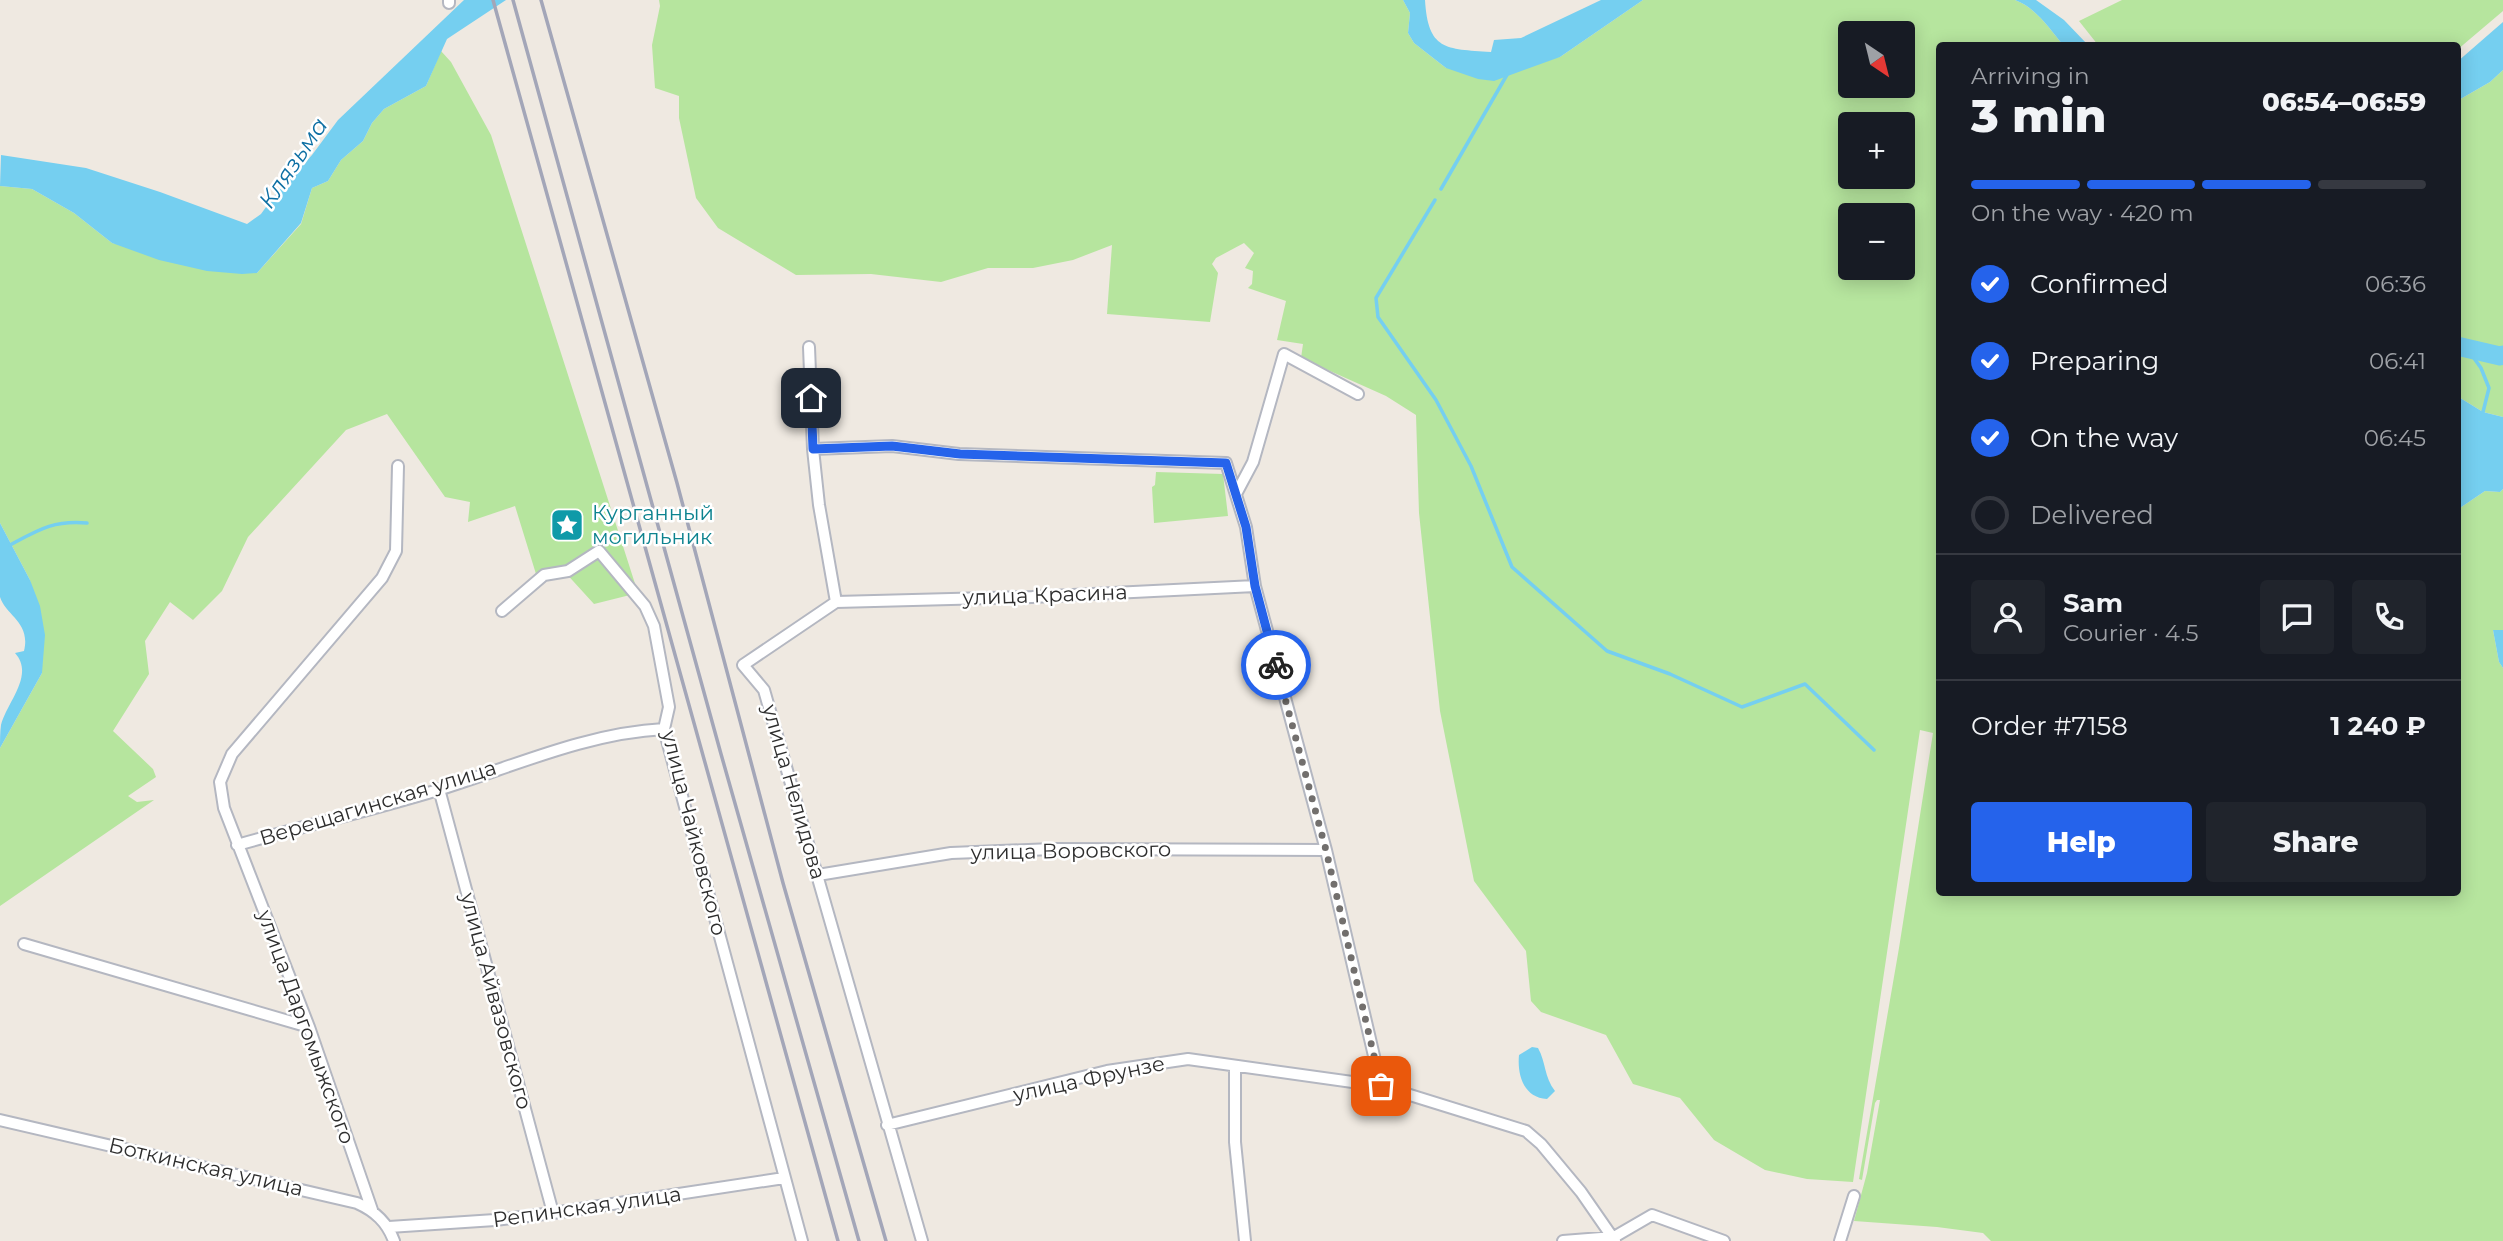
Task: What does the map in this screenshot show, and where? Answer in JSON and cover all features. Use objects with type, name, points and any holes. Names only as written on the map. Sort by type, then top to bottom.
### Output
[{"type":"street","points":[[809,347],[813,449],[819,505],[836,602]]},
{"type":"street","points":[[1236,494],[1253,462],[1284,355],[1358,394]]},
{"type":"street","points":[[813,449],[892,446],[960,454],[1226,463],[1246,527],[1255,586],[1326,850],[1381,1086]]},
{"type":"street","name":"Верещагинская улица","points":[[398,466],[396,551],[382,578],[232,754],[220,782],[224,808],[237,845],[439,789],[530,757],[638,731],[664,729]]},
{"type":"street","name":"улица Чайковского","points":[[502,611],[544,576],[568,571],[599,551],[645,606],[654,626],[668,707],[664,729],[802,1241]]},
{"type":"street","name":"улица Красина","points":[[836,602],[1032,597],[1255,586]]},
{"type":"street","name":"улица Нелидова","points":[[836,602],[743,665],[764,690],[922,1241]]},
{"type":"street","name":"улица Айвазовского","points":[[439,789],[553,1213]]},
{"type":"street","name":"улица Даргомыжского","points":[[237,845],[309,1027],[372,1210]]},
{"type":"street","name":"улица Воровского","points":[[818,875],[951,853],[1053,849],[1326,850]]},
{"type":"street","points":[[24,944],[309,1027]]},
{"type":"street","name":"улица Фрунзе","points":[[887,1125],[1107,1071],[1188,1059],[1381,1086],[1526,1131],[1541,1144],[1581,1192],[1615,1239]]},
{"type":"street","points":[[1235,1066],[1234,1142],[1245,1241]]},
{"type":"street","name":"Боткинская улица","points":[[0,1121],[357,1203],[372,1210],[389,1227],[394,1241]]},
{"type":"street","name":"Репинская улица","points":[[389,1227],[553,1213],[784,1178]]},
{"type":"street","points":[[1840,1241],[1854,1196]]},
{"type":"street","points":[[1563,1241],[1615,1239],[1652,1215],[1724,1241]]},
{"type":"green space","points":[[659,0],[1403,0],[1410,13],[1408,33],[1414,43],[1446,68],[1560,57],[1643,0],[2015,0],[2022,3],[2042,19],[2061,42],[1936,42],[1936,896],[2461,896],[2461,507],[2485,491],[2500,492],[2503,489],[2503,630],[2493,630],[2499,662],[2503,668],[2503,1241],[1991,1241],[1983,1233],[1854,1221],[1867,1173],[1880,1100],[1875,1103],[1862,1180],[1859,1179],[1933,733],[1920,730],[1853,1182],[1807,1179],[1765,1170],[1714,1140],[1680,1098],[1633,1084],[1606,1035],[1541,1012],[1531,1001],[1526,951],[1474,881],[1440,711],[1419,513],[1416,415],[1386,396],[1301,358],[1303,344],[1277,340],[1286,301],[1248,288],[1252,284],[1253,271],[1245,268],[1254,253],[1244,243],[1216,258],[1212,264],[1218,273],[1210,322],[1107,314],[1112,245],[1073,260],[1033,268],[988,268],[941,282],[871,274],[796,275],[718,228],[696,198],[679,118],[679,96],[655,88],[652,45]]},
{"type":"green space","points":[[2122,0],[2503,0],[2503,11],[2461,47],[2461,42],[2096,42],[2079,21]]},
{"type":"green space","points":[[441,51],[451,62],[491,135],[638,593],[594,604],[563,570],[536,574],[515,506],[468,522],[470,502],[445,497],[387,414],[346,430],[248,537],[222,591],[193,620],[170,602],[145,641],[149,674],[113,731],[153,769],[156,777],[128,796],[137,802],[154,800],[0,906],[0,748],[42,673],[30,580],[0,523],[0,186],[32,189],[74,213],[112,243],[257,273],[301,224],[312,188],[328,181],[341,160],[363,141],[372,123],[384,109],[426,86]]},
{"type":"green space","points":[[2503,70],[2503,417],[2483,412],[2461,398],[2461,99],[2490,82]]},
{"type":"green space","points":[[1156,472],[1223,474],[1228,516],[1154,523],[1152,487],[1155,485]]},
{"type":"water","points":[[464,0],[506,0],[447,39],[426,86],[384,109],[372,123],[363,141],[341,160],[328,181],[312,188],[301,223],[257,273],[207,271],[159,260],[112,243],[74,213],[32,189],[0,186],[1,155],[86,168],[247,224],[261,214],[338,120]]},
{"type":"water","points":[[1403,0],[1425,0],[1430,29],[1442,44],[1462,50],[1491,52],[1494,40],[1521,38],[1601,0],[1643,0],[1560,57],[1494,81],[1478,79],[1446,68],[1414,43],[1408,33],[1410,13]]},
{"type":"water","points":[[2015,0],[2036,0],[2064,20],[2085,42],[2060,42],[2036,13]]},
{"type":"water","points":[[2503,22],[2503,70],[2490,82],[2461,99],[2461,59]]},
{"type":"water","points":[[2461,398],[2483,412],[2503,417],[2503,489],[2500,492],[2485,491],[2461,507]]},
{"type":"water","points":[[0,523],[30,580],[40,606],[45,635],[42,673],[0,748],[1,725],[21,679],[20,661],[15,653],[24,651],[25,641],[21,626],[0,597]]},
{"type":"water","points":[[2493,630],[2503,630],[2503,668],[2499,662]]},
{"type":"water","points":[[1532,1047],[1538,1048],[1555,1091],[1547,1099],[1533,1095],[1521,1077],[1519,1055]]},
{"type":"waterway","points":[[1441,189],[1508,73]]},
{"type":"waterway","points":[[1435,200],[1376,298],[1378,317],[1436,400],[1471,466],[1512,567],[1607,651],[1670,674],[1742,707],[1805,684],[1874,750]]},
{"type":"waterway","points":[[2461,347],[2503,355]]},
{"type":"waterway","points":[[2466,347],[2481,368],[2489,388],[2483,412]]},
{"type":"waterway","points":[[10,545],[55,525],[87,523]]},
{"type":"railway","points":[[493,0],[838,1241]]},
{"type":"railway","points":[[513,0],[721,754],[859,1241]]},
{"type":"railway","points":[[541,0],[677,483],[783,883],[886,1241]]},
{"type":"way so far","points":[[1276,665],[1326,850],[1381,1086]]},
{"type":"place","name":"Курганный могильник","points":[[567,525]]},
{"type":"route","points":[[811,398],[813,449],[892,446],[960,454],[1226,463],[1246,527],[1255,586],[1276,665]]},
{"type":"water label","name":"Клязьма","points":[[293,163]]}]
